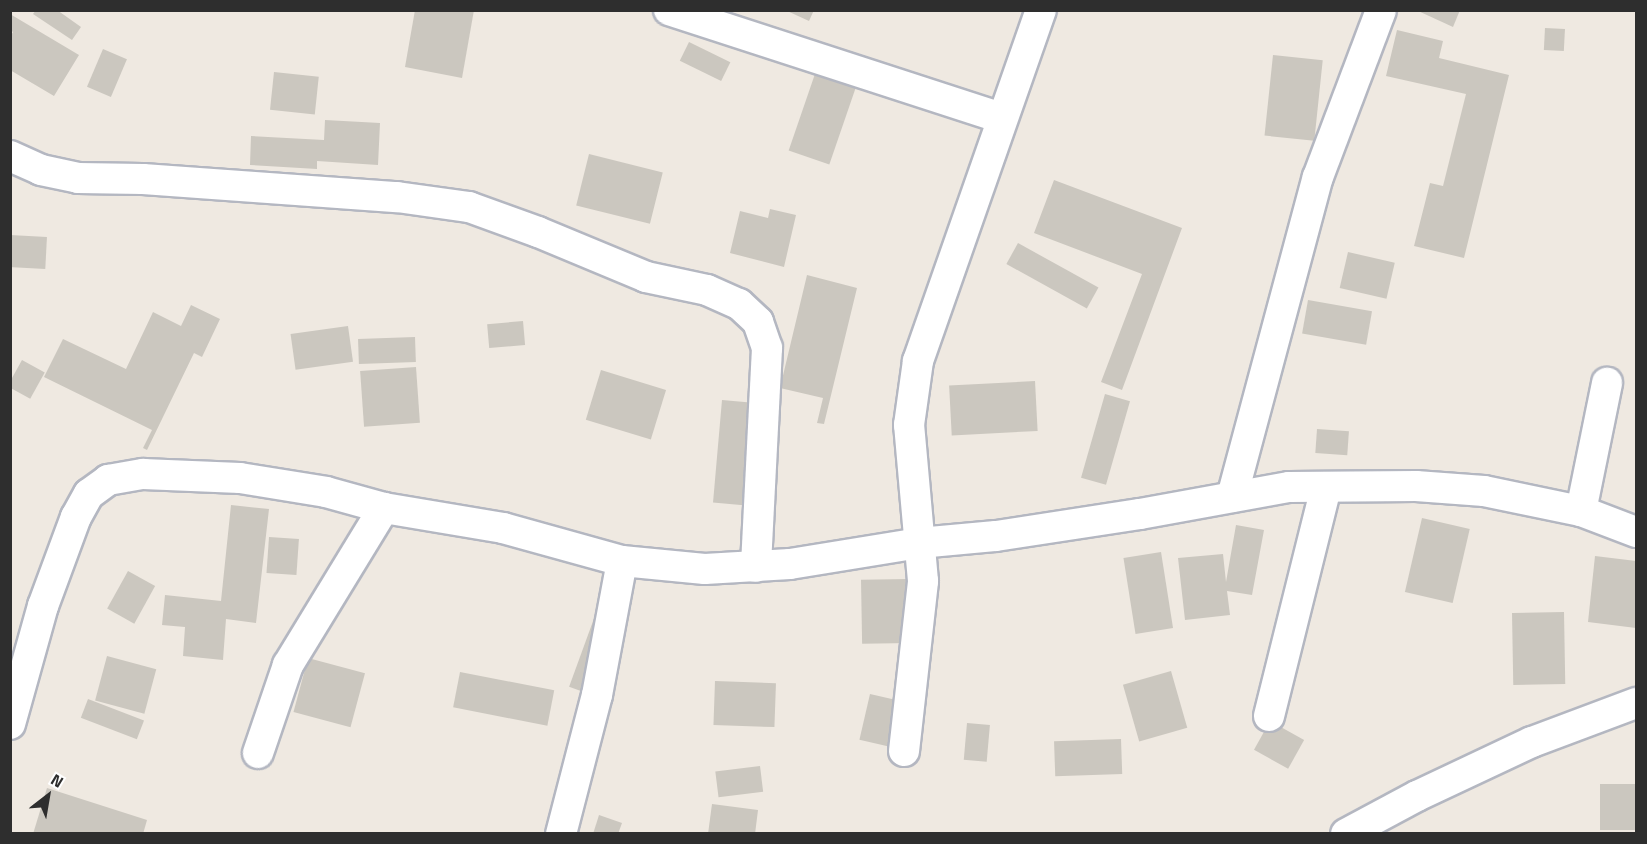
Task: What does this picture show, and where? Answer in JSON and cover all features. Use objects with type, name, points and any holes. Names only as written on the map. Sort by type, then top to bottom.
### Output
[{"type":"street","points":[[669,10],[1002,118]]},
{"type":"street","points":[[904,752],[923,581],[909,425],[918,361],[1041,10]]},
{"type":"street","points":[[1232,497],[1318,177],[1381,10]]},
{"type":"street","points":[[10,156],[41,170],[78,178],[143,180],[397,197],[470,207],[538,232],[646,278],[707,291],[739,304],[758,322],[766,348],[756,567]]},
{"type":"street","points":[[1581,511],[1607,383]]},
{"type":"street","points":[[10,724],[43,606],[76,517],[89,494],[108,480],[143,474],[240,478],[326,492],[384,508],[503,528],[622,561],[705,569],[790,564],[919,543],[996,536],[1289,487],[1416,486],[1484,491],[1581,511],[1636,532]]},
{"type":"street","points":[[1269,716],[1326,487]]},
{"type":"street","points":[[258,753],[288,665],[384,508]]},
{"type":"street","points":[[561,834],[597,695],[622,561]]},
{"type":"street","points":[[1346,834],[1417,796],[1532,742],[1636,703]]},
{"type":"building","points":[[36,10],[57,10],[81,27],[72,40],[33,14]]},
{"type":"building","points":[[415,10],[474,10],[462,78],[405,67]]},
{"type":"building","points":[[785,10],[814,10],[809,21]]},
{"type":"building","points":[[1416,10],[1460,10],[1453,27]]},
{"type":"building","points":[[10,14],[79,55],[54,96],[10,70],[10,37],[13,32],[10,30]]},
{"type":"building","points":[[1545,28],[1565,29],[1564,51],[1544,50]]},
{"type":"building","points":[[1397,30],[1443,41],[1439,58],[1509,75],[1464,258],[1414,246],[1430,183],[1443,186],[1466,94],[1386,76]]},
{"type":"building","points":[[689,42],[730,62],[721,81],[680,61]]},
{"type":"building","points":[[103,49],[127,59],[111,97],[87,87]]},
{"type":"building","points":[[1273,55],[1323,60],[1314,141],[1265,136]]},
{"type":"building","points":[[816,71],[857,85],[829,164],[789,150]]},
{"type":"building","points":[[274,72],[319,77],[315,114],[270,110]]},
{"type":"building","points":[[325,120],[380,123],[378,165],[317,161],[317,169],[250,165],[251,136],[324,140]]},
{"type":"building","points":[[589,154],[663,172],[650,224],[576,205]]},
{"type":"building","points":[[1054,180],[1182,228],[1122,390],[1101,382],[1142,274],[1034,233]]},
{"type":"building","points":[[770,209],[796,215],[784,267],[730,253],[740,211],[768,218]]},
{"type":"building","points":[[10,235],[47,237],[45,269],[10,267]]},
{"type":"building","points":[[1018,243],[1098,288],[1087,309],[1006,264]]},
{"type":"building","points":[[1348,252],[1395,263],[1386,299],[1340,288]]},
{"type":"building","points":[[807,275],[857,288],[824,424],[817,423],[823,398],[780,388]]},
{"type":"building","points":[[1308,300],[1372,311],[1366,345],[1302,333]]},
{"type":"building","points":[[191,305],[220,319],[202,357],[194,353],[147,450],[143,448],[152,430],[44,377],[63,339],[126,369],[153,312],[181,326]]},
{"type":"building","points":[[523,321],[525,345],[489,348],[487,324]]},
{"type":"building","points":[[348,326],[353,362],[296,370],[291,334]]},
{"type":"building","points":[[415,337],[416,362],[359,364],[358,339]]},
{"type":"building","points":[[22,360],[45,373],[30,399],[10,388],[10,382]]},
{"type":"building","points":[[416,367],[420,423],[364,427],[360,371]]},
{"type":"building","points":[[601,370],[666,390],[651,440],[586,420]]},
{"type":"building","points":[[1035,381],[1038,431],[952,435],[949,386]]},
{"type":"building","points":[[1105,394],[1130,401],[1106,485],[1081,478]]},
{"type":"building","points":[[722,400],[772,404],[763,507],[713,503]]},
{"type":"building","points":[[1317,429],[1349,431],[1347,455],[1315,453]]},
{"type":"building","points":[[231,505],[269,509],[256,623],[226,619],[223,660],[183,656],[185,627],[162,625],[165,595],[221,601]]},
{"type":"building","points":[[1422,518],[1470,529],[1453,603],[1405,592]]},
{"type":"building","points":[[1236,525],[1264,530],[1252,595],[1227,591],[1230,615],[1185,620],[1178,558],[1223,554],[1226,582]]},
{"type":"building","points":[[269,537],[299,539],[296,575],[266,573]]},
{"type":"building","points":[[1161,552],[1173,628],[1136,634],[1123,558]]},
{"type":"building","points":[[1595,556],[1636,561],[1636,628],[1588,622]]},
{"type":"building","points":[[128,571],[155,586],[134,624],[107,609]]},
{"type":"building","points":[[909,579],[910,643],[862,644],[861,580]]},
{"type":"building","points":[[604,591],[632,601],[597,697],[569,687]]},
{"type":"building","points":[[1564,612],[1565,684],[1513,685],[1512,613]]},
{"type":"building","points":[[107,656],[156,669],[144,714],[95,700]]},
{"type":"building","points":[[308,658],[365,673],[350,727],[294,712]]},
{"type":"building","points":[[1171,671],[1187,728],[1139,741],[1123,685]]},
{"type":"building","points":[[460,672],[554,690],[547,726],[453,707]]},
{"type":"building","points":[[715,681],[776,683],[774,727],[713,725]]},
{"type":"building","points":[[870,694],[926,707],[915,753],[859,740]]},
{"type":"building","points":[[88,699],[144,721],[137,739],[81,718]]},
{"type":"building","points":[[1270,721],[1304,740],[1288,769],[1254,750]]},
{"type":"building","points":[[967,723],[990,725],[987,762],[964,760]]},
{"type":"building","points":[[1121,739],[1122,774],[1055,776],[1054,741]]},
{"type":"building","points":[[760,766],[763,792],[719,797],[715,771]]},
{"type":"building","points":[[1600,784],[1636,784],[1636,830],[1600,830]]},
{"type":"building","points":[[47,788],[147,820],[143,834],[33,834]]},
{"type":"building","points":[[712,804],[758,810],[755,834],[708,834]]},
{"type":"building","points":[[599,815],[622,823],[618,834],[593,834]]}]
